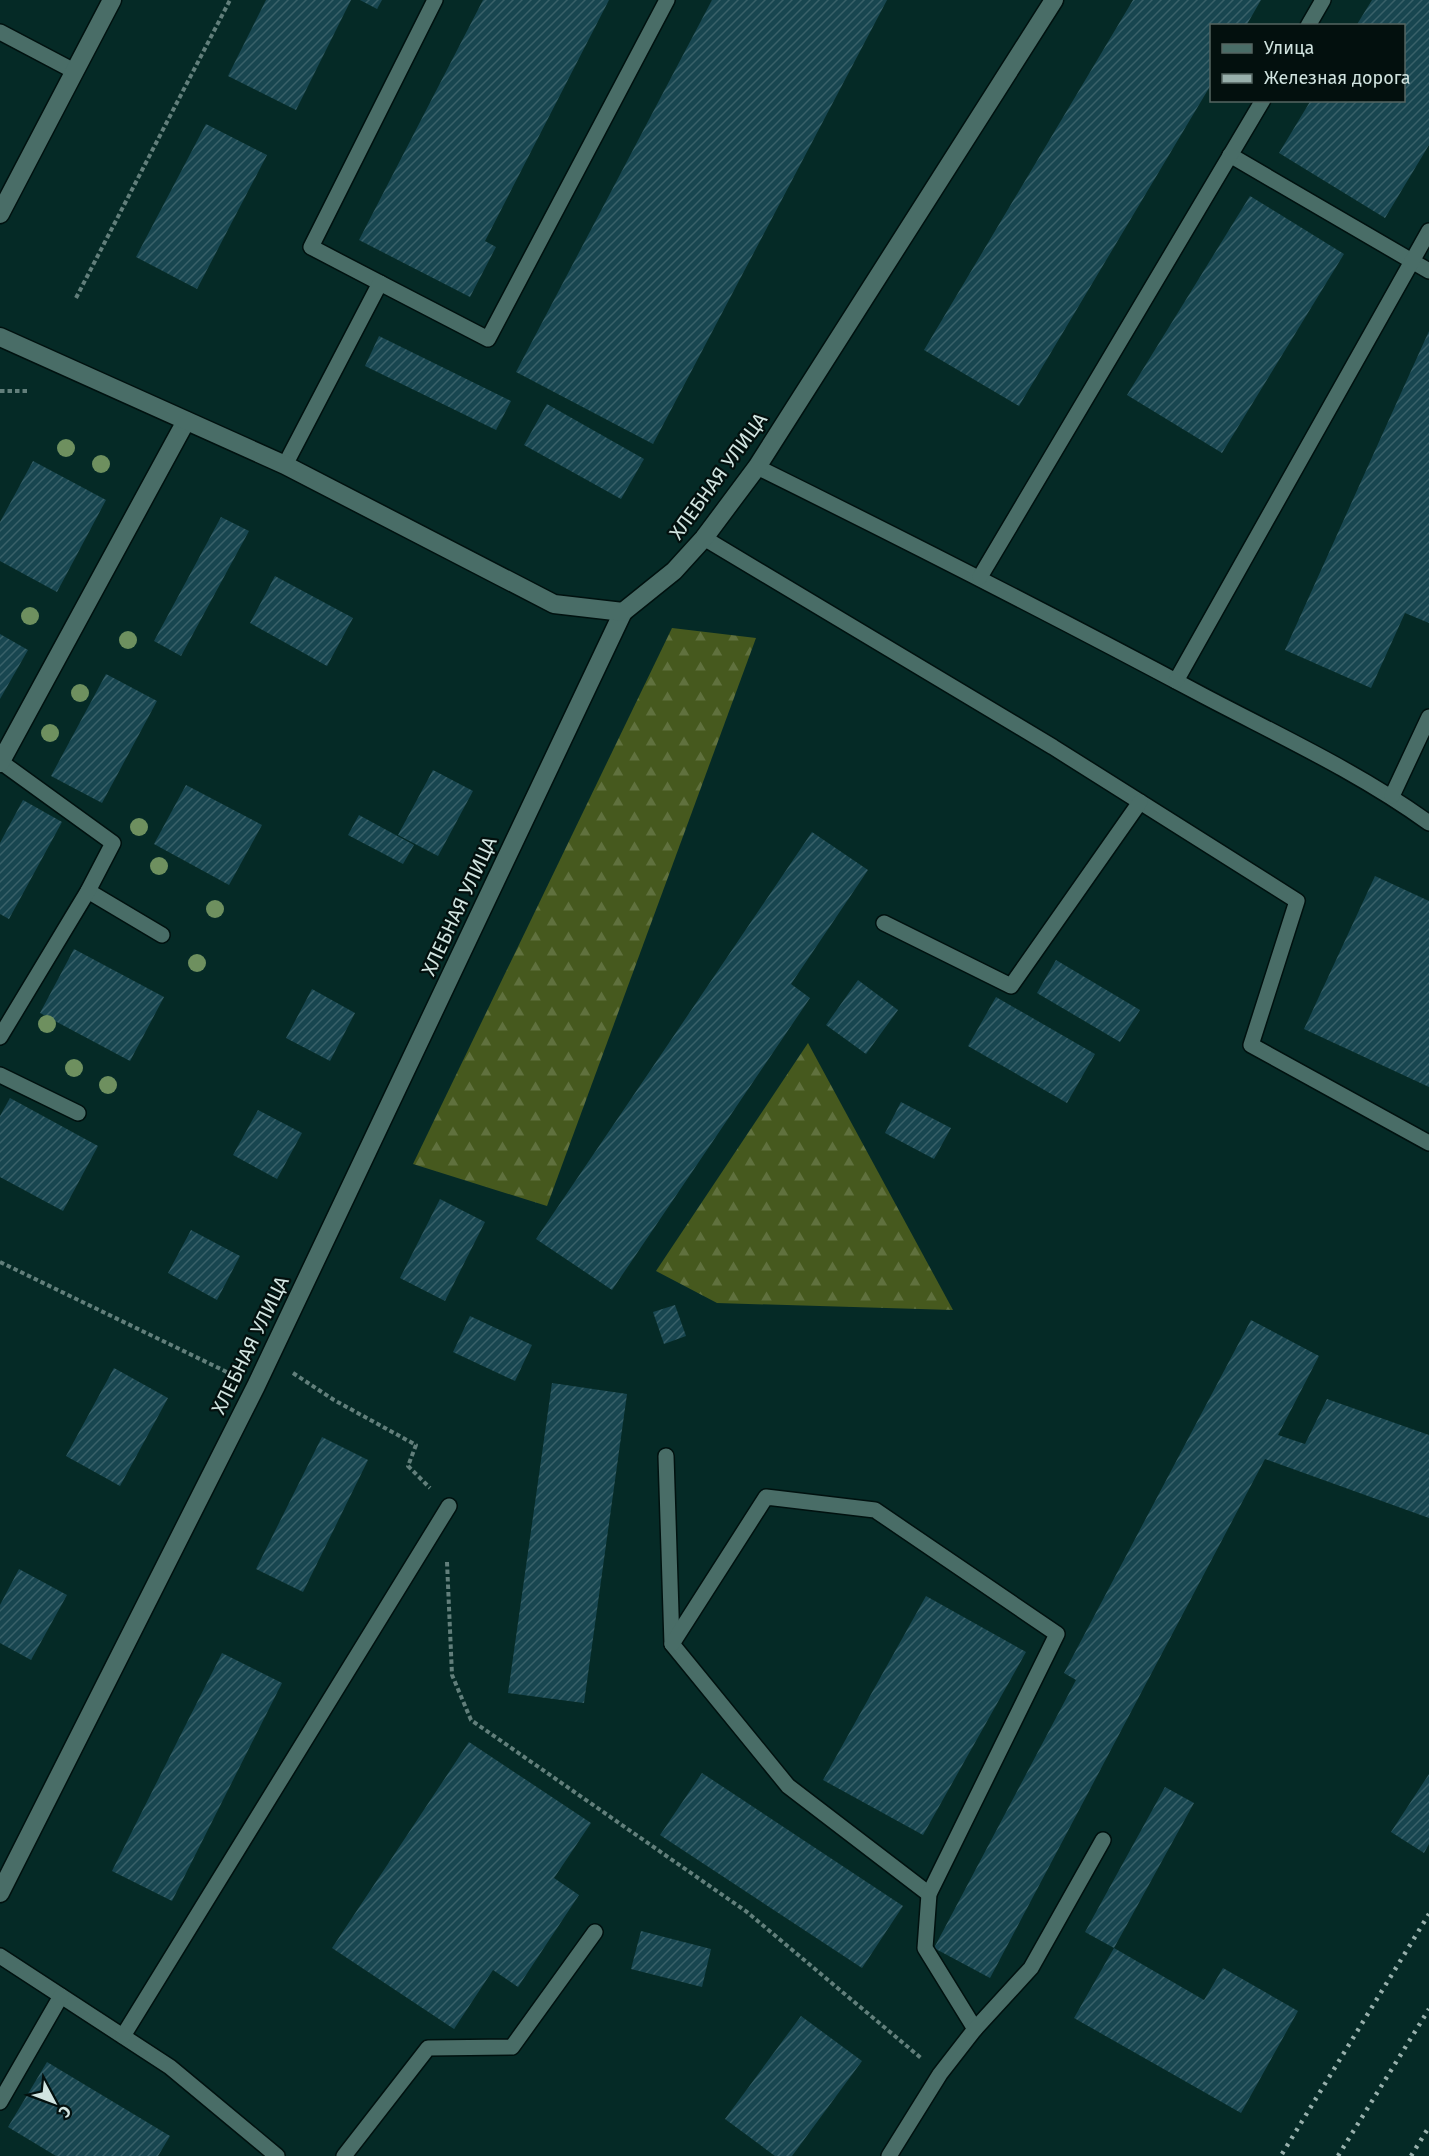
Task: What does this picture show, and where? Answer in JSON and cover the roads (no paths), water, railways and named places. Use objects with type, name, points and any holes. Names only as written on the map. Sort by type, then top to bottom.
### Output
[{"type":"street","points":[[0,214],[112,0]]},
{"type":"street","name":"ХЛЕБНАЯ УЛИЦА","points":[[0,1893],[256,1386],[624,612],[674,571],[704,538],[757,467],[1054,0]]},
{"type":"street","points":[[0,338],[285,465],[555,604],[624,612]]},
{"type":"street","points":[[0,763],[186,421]]},
{"type":"lane","points":[[435,0],[311,248],[488,339],[667,0]]},
{"type":"lane","points":[[1309,24],[1323,0]]},
{"type":"lane","points":[[0,32],[74,71]]},
{"type":"lane","points":[[980,577],[1262,102]]},
{"type":"lane","points":[[1230,155],[1429,271]]},
{"type":"lane","points":[[1176,681],[1429,231]]},
{"type":"lane","points":[[285,465],[380,283]]},
{"type":"lane","points":[[757,467],[980,577],[1392,796],[1429,823]]},
{"type":"lane","points":[[704,538],[898,652],[1297,901],[1251,1045],[1429,1143]]},
{"type":"lane","points":[[1392,796],[1429,717]]},
{"type":"lane","points":[[0,763],[113,843],[88,891],[0,1037]]},
{"type":"lane","points":[[884,922],[1011,986],[1140,802]]},
{"type":"lane","points":[[88,891],[162,935]]},
{"type":"lane","points":[[0,1075],[78,1113]]},
{"type":"lane","points":[[666,1456],[672,1644],[788,1786],[929,1894]]},
{"type":"lane","points":[[672,1644],[766,1497],[875,1510],[1057,1634],[929,1894],[925,1948],[975,2029]]},
{"type":"lane","points":[[123,2036],[449,1506]]},
{"type":"lane","points":[[889,2156],[940,2074],[975,2029],[1031,1968],[1103,1840]]},
{"type":"lane","points":[[344,2156],[428,2049],[512,2047],[595,1932]]},
{"type":"lane","points":[[0,1956],[170,2067],[277,2156]]},
{"type":"lane","points":[[0,2102],[61,1996]]},
{"type":"railway","points":[[1282,2154],[1429,1914]]},
{"type":"railway","points":[[1338,2156],[1429,2009]]},
{"type":"railway","points":[[1411,2156],[1429,2127]]}]
